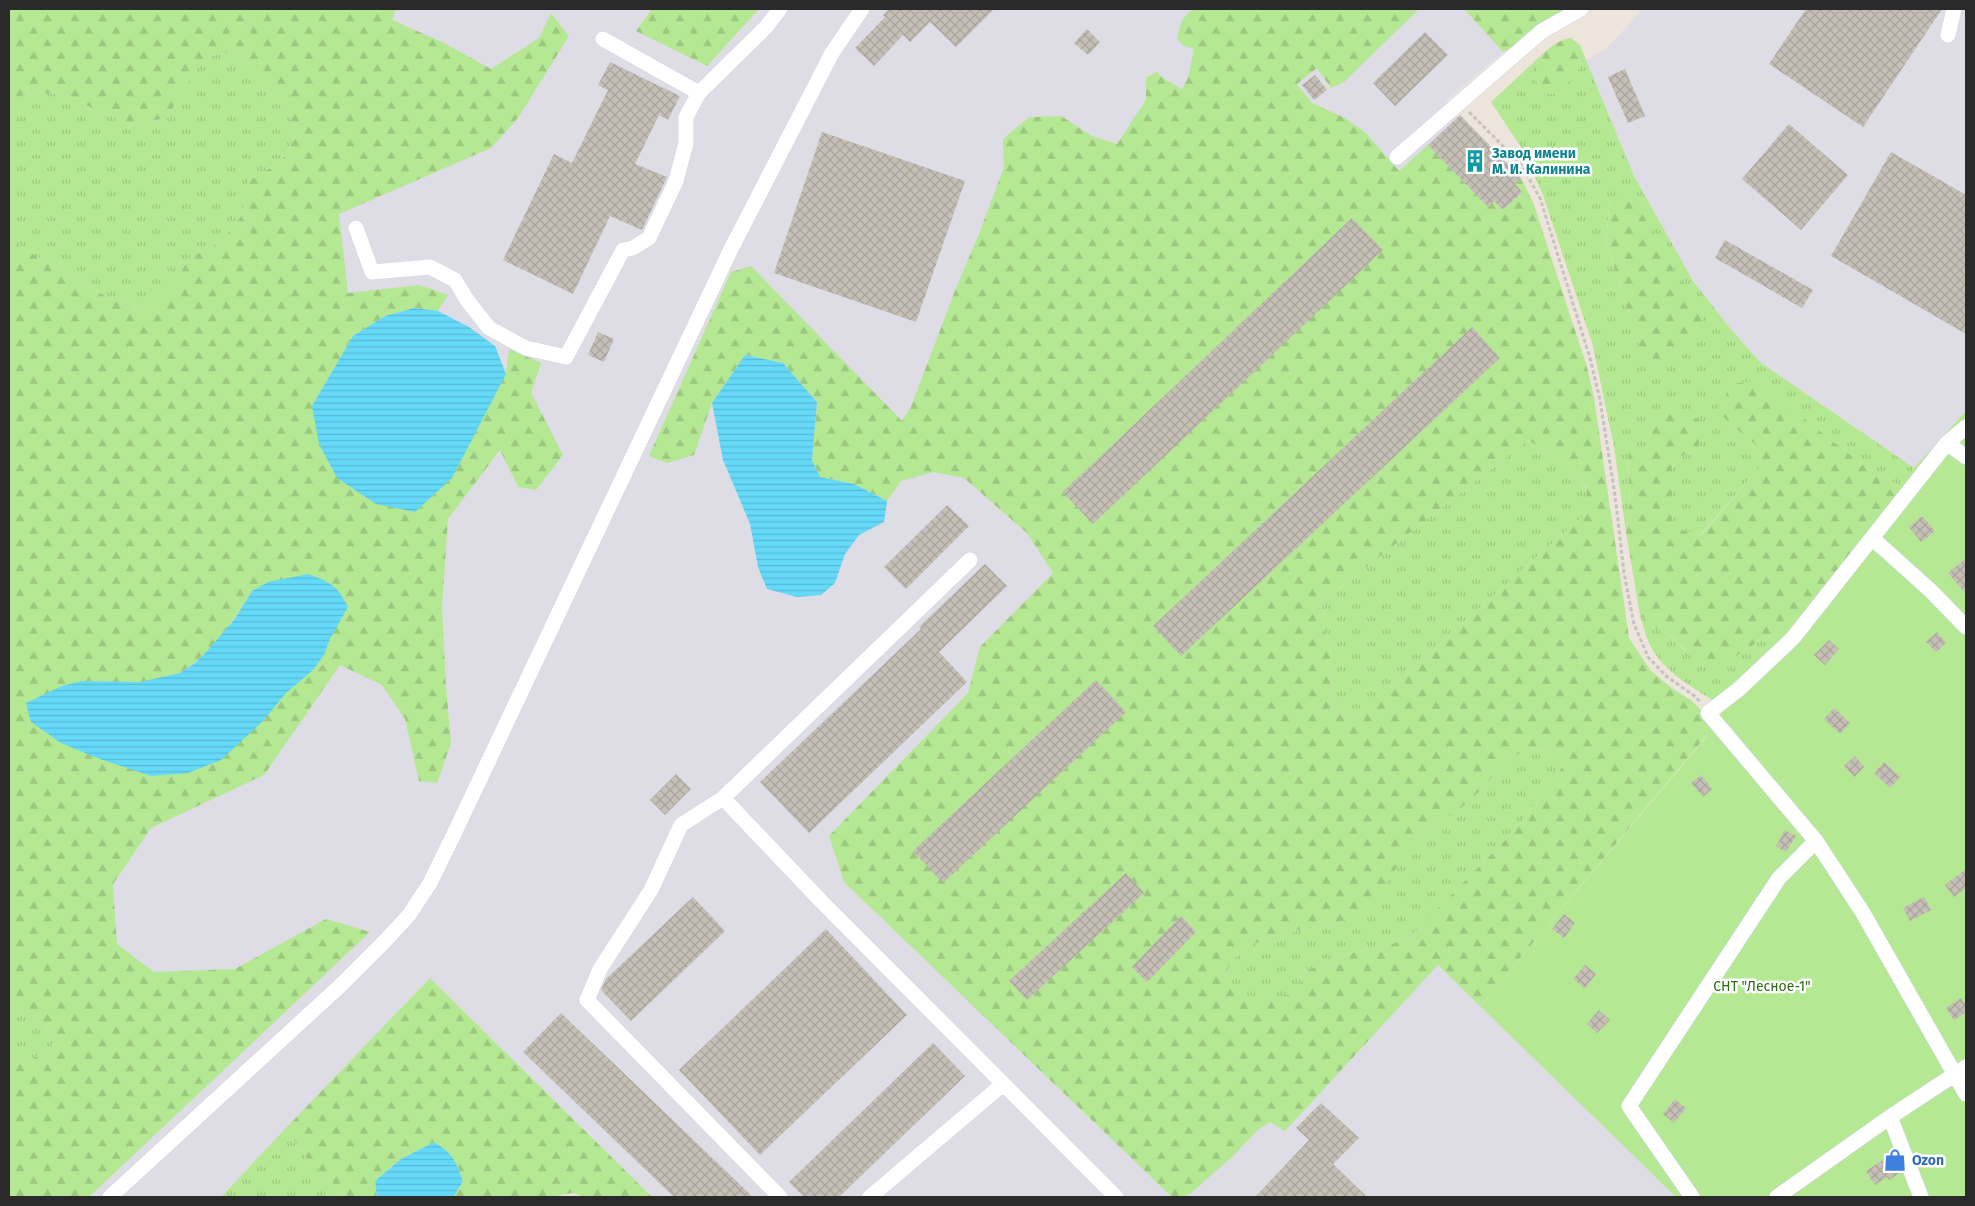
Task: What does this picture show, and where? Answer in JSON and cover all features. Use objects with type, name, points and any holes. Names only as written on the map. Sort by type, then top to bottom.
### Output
[{"type":"street","points":[[356,228],[372,272],[430,267],[455,280],[467,300],[489,328],[526,348],[566,357],[623,250],[633,248],[648,238],[676,181],[686,143],[686,116],[699,93],[766,27],[780,9]]},
{"type":"street","points":[[110,1197],[341,985],[409,915],[430,883],[730,251],[832,53],[862,9]]},
{"type":"street","points":[[1397,157],[1542,31],[1581,9]]},
{"type":"street","points":[[1948,36],[1954,9]]},
{"type":"street","points":[[603,39],[699,93]]},
{"type":"street","points":[[1966,427],[1947,443],[1793,638],[1739,689],[1708,713],[1816,840],[1961,1071],[1966,1094]]},
{"type":"street","points":[[1947,443],[1966,457]]},
{"type":"street","points":[[1872,538],[1931,591],[1966,627]]},
{"type":"street","points":[[780,1197],[587,1000],[600,969],[651,890],[681,825],[723,798],[970,560]]},
{"type":"street","points":[[723,798],[821,901],[1116,1197]]},
{"type":"street","points":[[1692,1197],[1629,1106],[1779,878],[1816,840]]},
{"type":"street","points":[[1776,1197],[1961,1071]]},
{"type":"street","points":[[870,1197],[1002,1084]]},
{"type":"street","points":[[1890,1118],[1921,1197]]},
{"type":"path","points":[[1461,101],[1474,118],[1520,163],[1540,198],[1590,358],[1600,400],[1615,495],[1624,573],[1634,624],[1648,658],[1666,676],[1696,697],[1708,713]]},
{"type":"shaded area","points":[[9,9],[1464,9],[1503,52],[1447,100],[1455,118],[1460,114],[1521,178],[1533,202],[1587,367],[1594,398],[1644,741],[1438,965],[1676,1197],[652,1197],[430,978],[221,1197],[9,1197]]},
{"type":"shaded area","points":[[1643,9],[1966,9],[1966,411],[1914,468],[1760,362],[1729,327],[1693,281],[1634,176],[1586,60],[1605,50]]},
{"type":"green space","points":[[9,9],[396,9],[392,20],[444,43],[491,69],[539,38],[551,13],[569,36],[518,118],[491,148],[339,214],[348,293],[419,285],[448,295],[438,311],[414,308],[385,316],[353,336],[312,406],[506,374],[509,349],[541,363],[531,393],[563,455],[536,490],[518,487],[500,450],[448,519],[442,607],[451,743],[437,783],[419,781],[405,719],[382,685],[340,665],[264,775],[151,828],[113,884],[117,944],[154,972],[235,969],[326,919],[370,932],[89,1197],[9,1197],[9,1064],[30,1061],[58,1040],[34,1014],[9,1006],[9,240],[110,299],[144,311],[171,290],[189,258],[220,243],[242,215],[248,181],[281,162],[298,132],[282,102],[257,79],[238,51],[204,57],[167,118],[131,124],[96,110],[65,94],[29,93],[9,100]],"holes":[[[252,591],[330,639],[317,663],[286,692],[264,720],[82,681],[140,682],[155,680],[181,672],[203,656],[221,636]]]},
{"type":"green space","points":[[652,9],[759,9],[707,66],[636,31]]},
{"type":"green space","points":[[1193,9],[1419,9],[1344,82],[1331,88],[1317,68],[1297,84],[1312,103],[1345,118],[1365,132],[1399,171],[1428,145],[1488,207],[1494,201],[1503,210],[1522,192],[1515,184],[1521,178],[1533,202],[1587,367],[1594,398],[1629,638],[1651,671],[1673,689],[1691,700],[1703,712],[1707,735],[1480,1006],[1438,965],[1285,1131],[1270,1122],[1258,1130],[1232,1157],[1190,1194],[1182,1197],[1172,1197],[844,882],[829,836],[968,693],[980,647],[1053,573],[1027,533],[964,478],[933,472],[901,481],[887,501],[854,484],[820,477],[812,460],[817,402],[783,363],[745,355],[712,403],[694,455],[667,463],[649,456],[731,272],[751,266],[902,421],[911,407],[1004,167],[1003,139],[1029,117],[1061,116],[1092,136],[1117,144],[1146,100],[1146,77],[1157,72],[1164,79],[1182,89],[1188,78],[1194,49],[1184,46],[1177,39],[1182,22]],"holes":[[[1528,440],[1572,468],[1587,488],[1585,514],[1353,721],[1330,709],[1331,656],[1324,630],[1322,602]],[[1545,749],[1564,765],[1516,829],[1408,939],[1383,947],[1357,951],[1307,970],[1296,993],[1259,1001],[1222,982],[1233,959],[1253,944],[1301,929],[1328,926],[1352,917],[1374,901],[1417,837],[1461,808],[1483,788],[1500,768],[1520,753]]]},
{"type":"green space","points":[[1464,9],[1564,9],[1519,44],[1503,52]]},
{"type":"green space","points":[[1571,38],[1580,45],[1586,60],[1566,85],[1555,94],[1544,93],[1536,81],[1533,63],[1555,44]]},
{"type":"green space","points":[[238,51],[257,79],[282,102],[298,132],[281,162],[248,181],[242,215],[220,243],[189,258],[171,290],[144,311],[110,299],[9,240],[9,100],[29,93],[65,94],[96,110],[131,124],[167,118],[204,57]]},
{"type":"green space","points":[[1586,60],[1634,176],[1693,281],[1729,327],[1760,362],[1914,468],[1906,491],[1879,473],[1867,468],[1728,422],[1755,444],[1762,465],[1700,535],[1671,527],[1671,469],[1679,457],[1698,450],[1661,408],[1645,450],[1628,457],[1630,510],[1626,532],[1614,447],[1593,346],[1543,195],[1523,150],[1491,102],[1533,63],[1536,81],[1544,93],[1555,94],[1566,85]],"holes":[[[1610,199],[1640,347],[1606,242]]]},
{"type":"green space","points":[[1621,195],[1641,212],[1701,315],[1707,330],[1701,337],[1671,359],[1656,360],[1640,347],[1606,242],[1610,199]]},
{"type":"green space","points":[[1755,381],[1867,468],[1879,473],[1906,491],[1799,631],[1765,637],[1732,659],[1711,661],[1691,656],[1670,635],[1657,629],[1640,615],[1626,532],[1630,510],[1628,457],[1632,443],[1645,449],[1661,408],[1690,413],[1701,422],[1698,450],[1679,457],[1671,469],[1671,527],[1701,535],[1762,465],[1755,444],[1728,422],[1718,409],[1721,401],[1737,383]]},
{"type":"green space","name":"СНТ \"Лесное-1\"","points":[[1966,411],[1966,1197],[1676,1197],[1480,1006],[1707,736],[1703,712],[1753,675],[1906,491],[1914,468]]},
{"type":"green space","points":[[1528,440],[1572,468],[1587,489],[1585,514],[1353,721],[1330,709],[1331,656],[1324,630],[1322,602]]},
{"type":"green space","points":[[1640,615],[1657,629],[1670,635],[1685,651],[1732,659],[1765,637],[1799,631],[1717,703],[1693,688],[1664,665],[1649,643]]},
{"type":"green space","points":[[1545,749],[1564,765],[1516,829],[1408,939],[1383,947],[1357,951],[1307,970],[1296,993],[1259,1002],[1222,983],[1233,959],[1253,944],[1301,929],[1328,926],[1352,917],[1417,837],[1461,808],[1483,788],[1500,768],[1520,753]]},
{"type":"green space","points":[[430,978],[652,1197],[584,1197],[573,1193],[551,1197],[452,1197],[463,1181],[457,1165],[434,1142],[401,1159],[375,1181],[377,1197],[348,1197],[308,1159],[286,1128]]},
{"type":"green space","points":[[9,1006],[34,1014],[58,1040],[30,1061],[9,1064]]},
{"type":"green space","points":[[286,1128],[308,1159],[348,1197],[221,1197]]},
{"type":"water","points":[[414,308],[438,311],[469,327],[495,346],[506,374],[452,478],[415,512],[376,504],[337,478],[319,444],[312,406],[353,336],[385,316]]},
{"type":"water","points":[[745,355],[783,363],[817,402],[812,460],[820,477],[854,484],[887,501],[884,522],[859,535],[845,554],[835,583],[821,595],[797,597],[767,589],[758,567],[750,524],[723,460],[712,403]]},
{"type":"water","points":[[308,574],[332,585],[348,607],[330,639],[324,655],[313,670],[286,693],[264,720],[221,760],[188,773],[151,776],[97,758],[61,743],[31,722],[26,703],[62,686],[82,681],[140,682],[180,673],[195,663],[207,651],[234,620],[252,591],[268,582]]},
{"type":"water","points":[[434,1142],[450,1154],[461,1174],[463,1181],[454,1196],[377,1197],[375,1181],[401,1159]]},
{"type":"building","points":[[889,9],[994,9],[956,47],[930,22],[910,42],[903,35],[874,66],[855,48],[885,17],[883,15]]},
{"type":"building","points":[[1806,9],[1942,9],[1863,127],[1769,64]]},
{"type":"building","points":[[1087,29],[1100,42],[1088,55],[1074,43]]},
{"type":"building","points":[[1425,32],[1448,55],[1395,106],[1373,83]]},
{"type":"building","points":[[610,62],[680,96],[668,120],[659,115],[635,164],[667,177],[642,230],[610,216],[573,294],[503,260],[554,154],[572,163],[608,90],[598,85]]},
{"type":"building","points":[[1625,69],[1645,116],[1628,123],[1608,77]]},
{"type":"building","points":[[1315,75],[1327,90],[1314,100],[1302,85]]},
{"type":"building","name":"Завод имени М. И. Калинина","points":[[1460,115],[1521,178],[1515,184],[1522,192],[1503,210],[1494,201],[1488,207],[1428,145]]},
{"type":"building","points":[[1789,124],[1848,175],[1801,230],[1742,179]]},
{"type":"building","points":[[822,132],[965,181],[916,322],[774,273]]},
{"type":"building","points":[[1891,152],[1966,195],[1966,334],[1831,256]]},
{"type":"building","points":[[1352,218],[1383,250],[1093,524],[1063,492]]},
{"type":"building","points":[[1725,240],[1813,290],[1802,308],[1715,258]]},
{"type":"building","points":[[1472,327],[1500,358],[1181,656],[1153,626]]},
{"type":"building","points":[[598,332],[614,339],[604,362],[588,355]]},
{"type":"building","points":[[947,505],[969,526],[906,589],[884,567]]},
{"type":"building","points":[[1922,516],[1935,531],[1921,542],[1909,527]]},
{"type":"building","points":[[1966,558],[1966,594],[1948,573]]},
{"type":"building","points":[[985,564],[1007,586],[939,652],[967,682],[809,833],[760,782],[921,629],[919,627]]},
{"type":"building","points":[[1937,632],[1946,643],[1936,652],[1926,642]]},
{"type":"building","points":[[1829,640],[1839,649],[1825,665],[1814,655]]},
{"type":"building","points":[[1096,680],[1126,712],[943,883],[913,851]]},
{"type":"building","points":[[1834,708],[1850,723],[1840,734],[1824,719]]},
{"type":"building","points":[[1855,756],[1864,767],[1854,777],[1844,766]]},
{"type":"building","points":[[1884,762],[1900,777],[1890,788],[1874,773]]},
{"type":"building","points":[[676,774],[691,789],[665,815],[650,800]]},
{"type":"building","points":[[1701,775],[1712,789],[1703,797],[1691,783]]},
{"type":"building","points":[[1785,830],[1796,836],[1786,852],[1776,846]]},
{"type":"building","points":[[1966,869],[1966,888],[1954,897],[1945,885]]},
{"type":"building","points":[[1126,873],[1144,893],[1027,1000],[1009,981]]},
{"type":"building","points":[[693,897],[725,931],[631,1021],[601,990],[606,979]]},
{"type":"building","points":[[1924,897],[1931,910],[1910,921],[1903,908]]},
{"type":"building","points":[[1564,914],[1575,923],[1564,938],[1552,929]]},
{"type":"building","points":[[1181,916],[1196,932],[1147,982],[1132,967]]},
{"type":"building","points":[[826,929],[907,1015],[760,1155],[679,1070]]},
{"type":"building","points":[[1585,965],[1596,974],[1585,988],[1573,979]]},
{"type":"building","points":[[1961,998],[1966,1005],[1966,1012],[1954,1020],[1946,1008]]},
{"type":"building","points":[[1599,1010],[1610,1020],[1597,1033],[1587,1024]]},
{"type":"building","points":[[561,1013],[753,1197],[674,1197],[523,1052]]},
{"type":"building","points":[[933,1043],[965,1076],[839,1197],[804,1197],[789,1182]]},
{"type":"building","points":[[1675,1099],[1686,1108],[1674,1123],[1663,1114]]},
{"type":"building","points":[[1321,1103],[1359,1138],[1333,1164],[1367,1197],[1255,1197],[1309,1140],[1296,1128]]},
{"type":"building","points":[[1892,1154],[1901,1172],[1889,1180],[1887,1177],[1875,1185],[1866,1171]]},
{"type":"place","name":"Завод имени М. И. Калинина","points":[[1475,161]]},
{"type":"place","name":"Ozon","points":[[1895,1160]]}]
